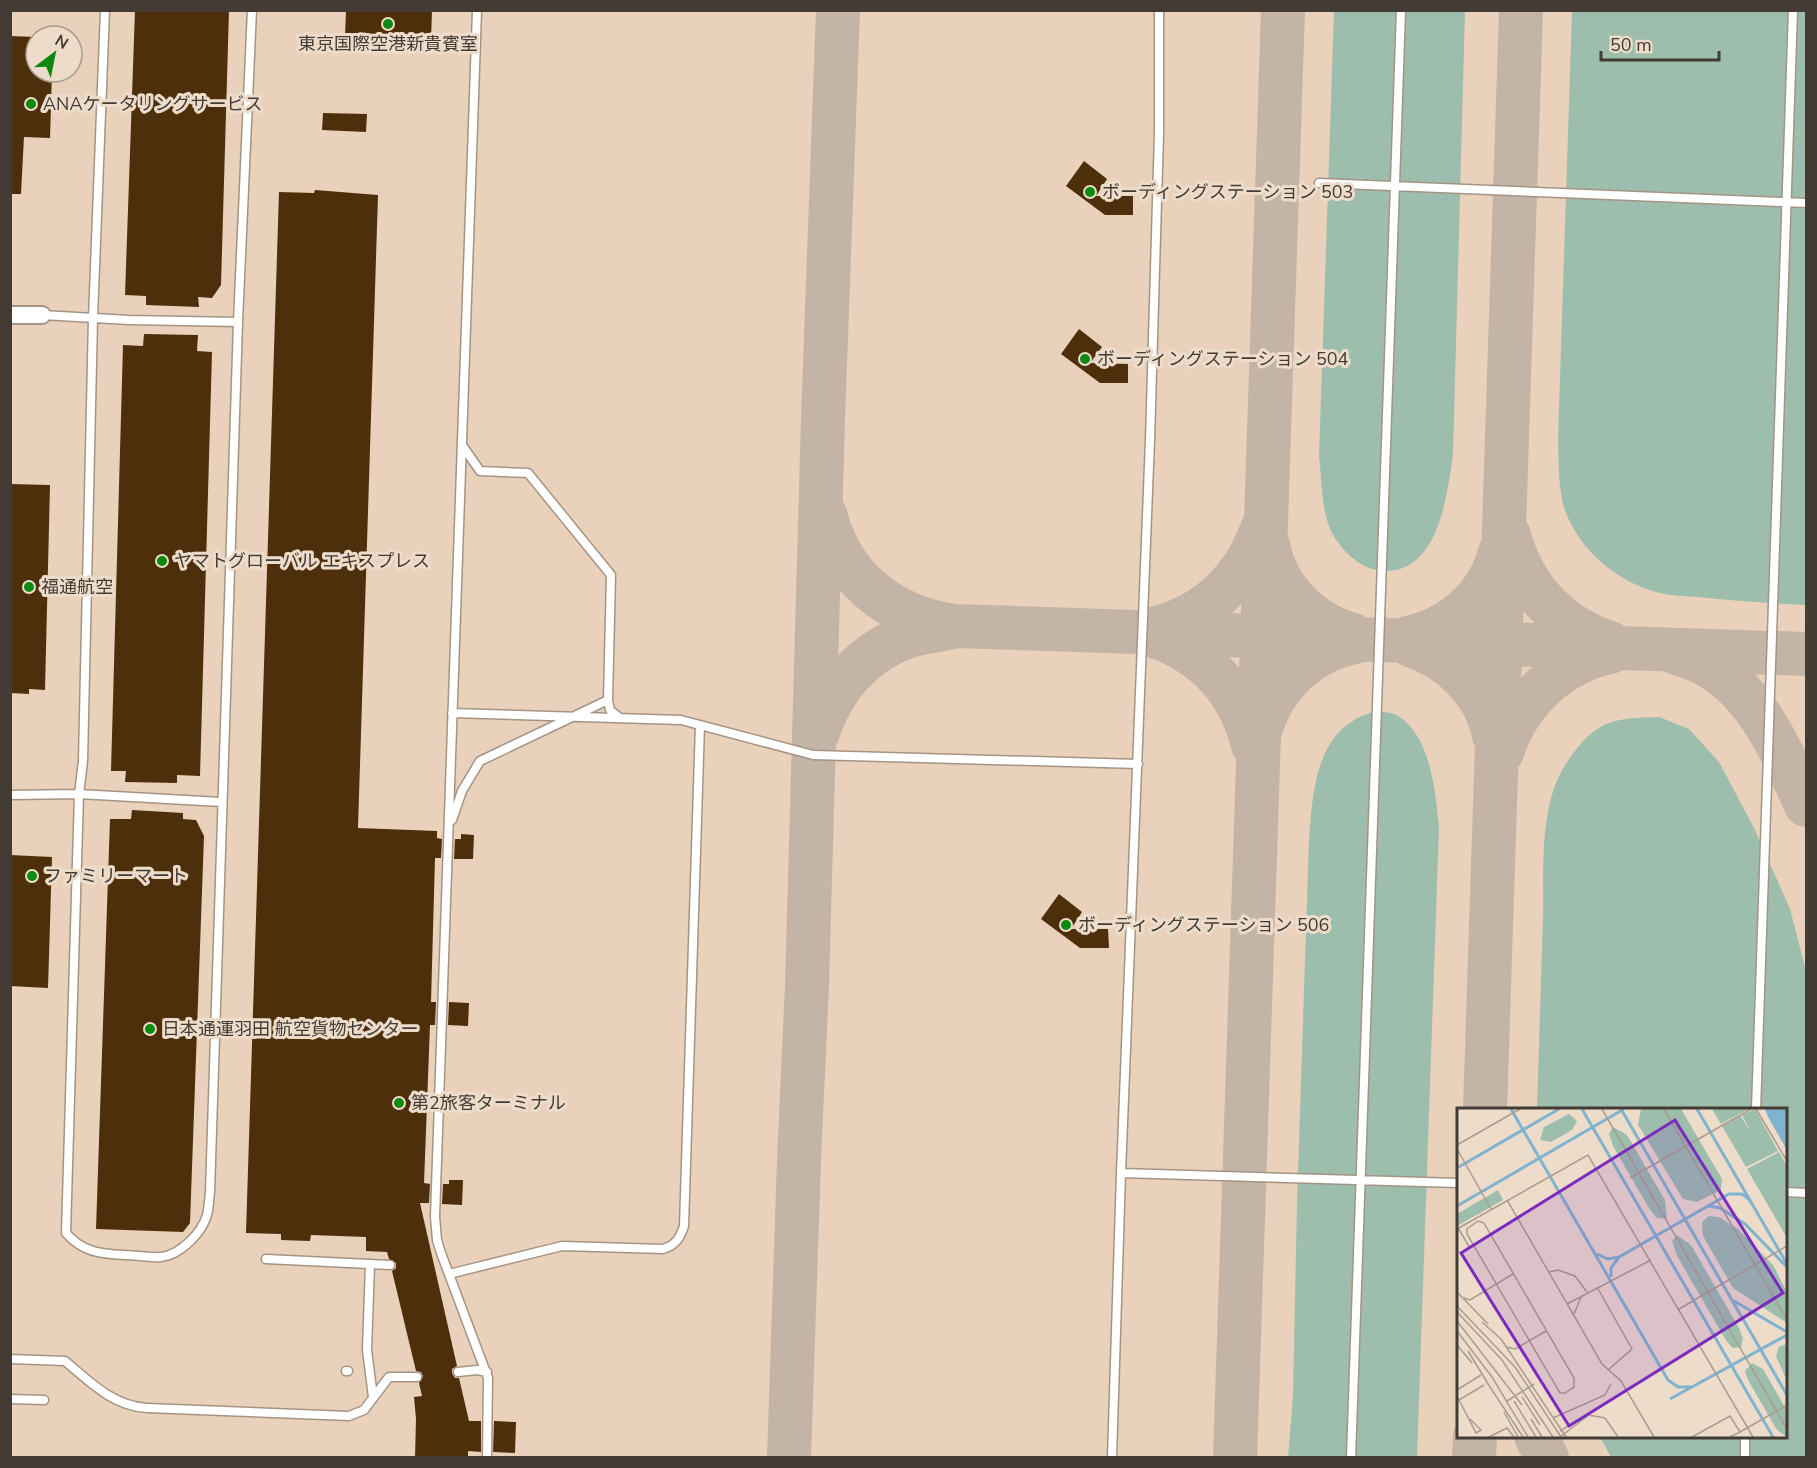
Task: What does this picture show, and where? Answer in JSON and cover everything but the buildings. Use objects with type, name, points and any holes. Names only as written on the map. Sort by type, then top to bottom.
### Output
[{"type":"street","points":[[10,315],[42,315]]},
{"type":"lane","points":[[105,10],[93,318],[82,761],[79,794],[66,1233],[79,1245],[100,1254],[163,1257],[178,1250],[200,1232],[207,1215],[210,1192],[238,322],[252,10]]},
{"type":"lane","points":[[477,10],[435,1217],[436,1254],[449,1274],[487,1372],[489,1388],[487,1458]]},
{"type":"lane","points":[[1112,1458],[1159,133],[1159,10]]},
{"type":"lane","points":[[1351,1458],[1401,10]]},
{"type":"lane","points":[[1756,1108],[1792,10]]},
{"type":"lane","points":[[1319,183],[1806,202]]},
{"type":"lane","points":[[42,315],[238,322]]},
{"type":"lane","points":[[462,445],[480,471],[528,473],[611,575],[608,700],[610,710],[620,718]]},
{"type":"lane","points":[[448,829],[462,791],[480,761],[608,700]]},
{"type":"lane","points":[[452,713],[681,720],[813,755],[1138,764]]},
{"type":"lane","points":[[449,1274],[562,1246],[663,1249],[671,1246],[680,1236],[684,1226],[700,725]]},
{"type":"lane","points":[[10,795],[79,794],[221,802]]},
{"type":"lane","points":[[1121,1173],[1457,1183]]},
{"type":"lane","points":[[1787,1192],[1806,1193]]},
{"type":"lane","points":[[266,1258],[390,1265]]},
{"type":"lane","points":[[370,1264],[367,1350],[373,1397]]},
{"type":"lane","points":[[10,1359],[65,1361],[99,1390],[121,1403],[137,1407],[189,1410],[350,1416],[364,1410],[388,1377],[417,1377]]},
{"type":"lane","points":[[458,1372],[477,1370],[487,1372]]},
{"type":"lane","points":[[10,1399],[44,1400]]},
{"type":"lane","points":[[1744,1458],[1745,1438]]},
{"type":"shaded area","points":[[10,11],[1806,11],[1806,1457],[11,1457]]},
{"type":"green space","points":[[1334,11],[1465,11],[1453,454],[1447,491],[1436,532],[1426,549],[1414,562],[1398,570],[1370,568],[1345,551],[1328,525],[1322,496],[1319,456]]},
{"type":"green space","points":[[1572,11],[1806,11],[1806,605],[1674,595],[1645,588],[1616,574],[1592,553],[1573,528],[1566,513],[1560,487],[1558,440]]},
{"type":"green space","points":[[1376,711],[1394,714],[1416,734],[1433,780],[1439,827],[1417,1457],[1288,1458],[1293,1396],[1309,840],[1313,800],[1321,762],[1329,745],[1341,730],[1356,719]]},
{"type":"green space","points":[[1659,717],[1689,729],[1719,762],[1754,828],[1790,909],[1806,971],[1806,1457],[1611,1457],[1601,1438],[1787,1438],[1787,1108],[1537,1108],[1544,850],[1551,799],[1563,768],[1585,740],[1604,725],[1635,718]]},
{"type":"taxiway","points":[[789,1458],[807,985],[823,419],[838,10]]},
{"type":"taxiway","points":[[1235,1458],[1283,10]]},
{"type":"taxiway","points":[[1485,1108],[1521,10]]},
{"type":"taxiway","points":[[825,514],[843,557],[872,591],[909,614],[954,626],[1806,654]]},
{"type":"taxiway","points":[[1156,628],[1192,614],[1222,592],[1245,564],[1262,529]]},
{"type":"taxiway","points":[[1509,535],[1523,572],[1545,602],[1575,627],[1610,643]]},
{"type":"taxiway","points":[[1268,545],[1279,576],[1297,602],[1323,622],[1353,635]]},
{"type":"taxiway","points":[[1407,638],[1439,627],[1466,608],[1487,583],[1500,552]]},
{"type":"taxiway","points":[[818,732],[831,701],[840,687],[863,663],[890,644],[906,637],[952,627]]},
{"type":"taxiway","points":[[1154,636],[1190,653],[1218,677],[1239,708],[1253,745]]},
{"type":"taxiway","points":[[1261,728],[1275,698],[1296,672],[1323,653],[1355,642]]},
{"type":"taxiway","points":[[1410,645],[1440,659],[1465,679],[1483,705],[1494,736]]},
{"type":"taxiway","points":[[1502,752],[1518,717],[1543,687],[1573,665],[1610,652]]},
{"type":"taxiway","points":[[1679,654],[1703,663],[1725,676],[1743,694],[1759,714],[1772,736],[1806,805]]},
{"type":"taxiway","points":[[1474,1458],[1475,1438]]},
{"type":"taxiway","points":[[1537,1438],[1547,1458]]},
{"type":"place","name":"東京国際空港新貴賓室","points":[[388,24]]},
{"type":"place","name":"ANAケータリングサービス","points":[[31,104]]},
{"type":"place","name":"ボーディングステーション 503","points":[[1090,192]]},
{"type":"place","name":"ボーディングステーション 504","points":[[1085,359]]},
{"type":"place","name":"ヤマトグローバル エキスプレス","points":[[162,561]]},
{"type":"place","name":"福通航空","points":[[29,587]]},
{"type":"place","name":"ファミリーマート","points":[[32,876]]},
{"type":"place","name":"ボーディングステーション 506","points":[[1066,925]]},
{"type":"place","name":"日本通運羽田 航空貨物センター","points":[[150,1029]]},
{"type":"place","name":"第2旅客ターミナル","points":[[399,1103]]}]
